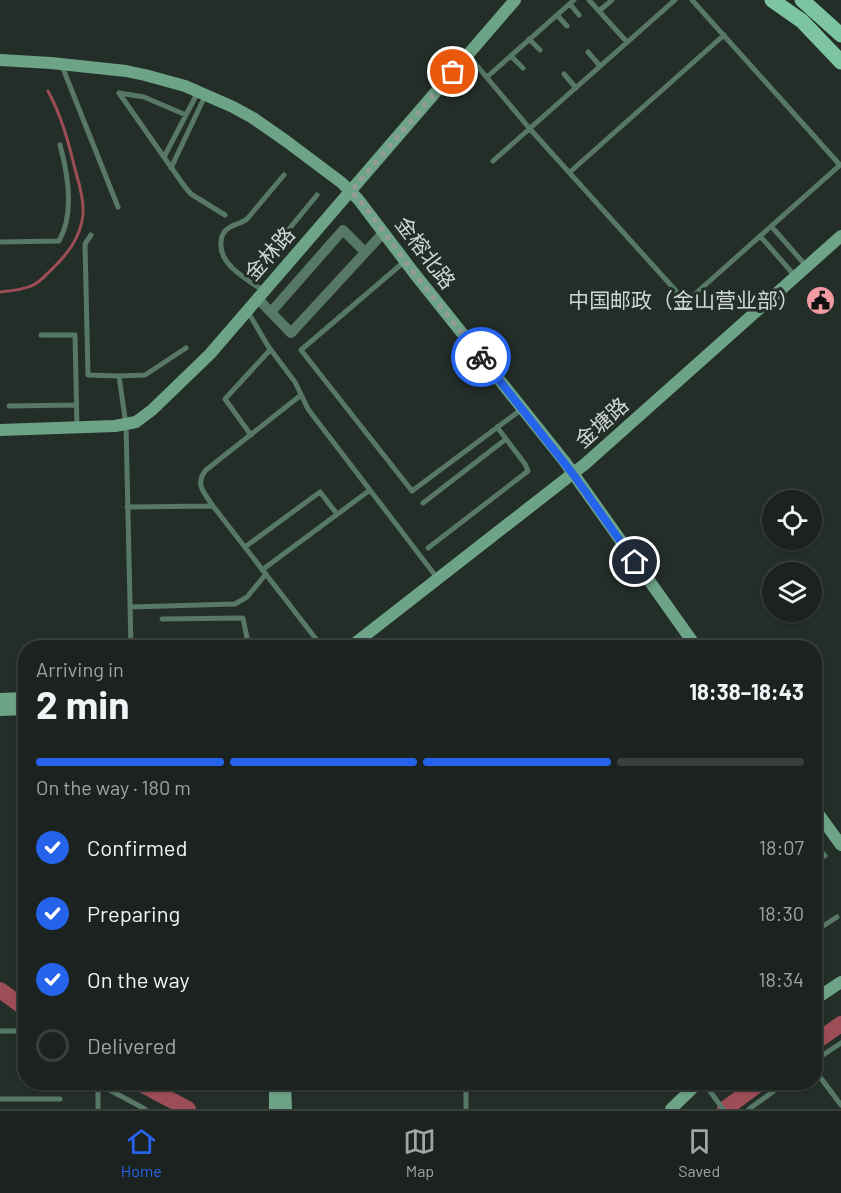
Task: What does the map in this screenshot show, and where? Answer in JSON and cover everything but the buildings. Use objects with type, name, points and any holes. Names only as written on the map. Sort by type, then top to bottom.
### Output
[{"type":"main road","points":[[772,0],[802,21],[841,62]]},
{"type":"main road","points":[[802,0],[841,35]]},
{"type":"street","name":"金林路","points":[[0,430],[126,425],[144,417],[210,354],[515,0]]},
{"type":"street","name":"金榕北路","points":[[0,60],[110,69],[145,75],[202,93],[232,107],[271,130],[342,183],[384,232],[573,474],[691,640]]},
{"type":"street","points":[[270,312],[343,230],[365,252]]},
{"type":"street","points":[[261,295],[270,312],[291,333],[384,232]]},
{"type":"street","name":"金塘路","points":[[359,640],[573,474],[841,236]]},
{"type":"street","points":[[0,699],[18,698]]},
{"type":"street","points":[[0,710],[18,710]]},
{"type":"street","points":[[822,819],[841,845]]},
{"type":"street","points":[[822,995],[841,982]]},
{"type":"street","points":[[275,1090],[276,1109]]},
{"type":"street","points":[[285,1090],[286,1109]]},
{"type":"street","points":[[671,1109],[691,1090]]},
{"type":"lane","points":[[589,0],[627,42]]},
{"type":"lane","points":[[599,11],[612,0]]},
{"type":"lane","points":[[493,161],[675,0]]},
{"type":"lane","points":[[467,55],[530,129],[686,302],[840,165],[692,0]]},
{"type":"lane","points":[[487,77],[572,2],[579,15]]},
{"type":"lane","points":[[557,15],[567,26]]},
{"type":"lane","points":[[570,172],[724,35]]},
{"type":"lane","points":[[529,39],[540,51]]},
{"type":"lane","points":[[588,52],[600,66]]},
{"type":"lane","points":[[511,56],[523,68]]},
{"type":"lane","points":[[62,64],[118,207]]},
{"type":"lane","points":[[564,74],[576,88]]},
{"type":"lane","points":[[186,115],[144,97],[119,93],[191,194],[225,215]]},
{"type":"lane","points":[[164,158],[186,115],[202,93]]},
{"type":"lane","points":[[171,168],[202,93]]},
{"type":"lane","points":[[0,242],[59,241],[66,218],[68,192],[67,170],[60,145]]},
{"type":"lane","points":[[261,295],[248,279],[230,265],[224,257],[221,247],[222,236],[227,229],[247,219],[284,175]]},
{"type":"lane","points":[[248,279],[317,195]]},
{"type":"lane","points":[[771,226],[807,267]]},
{"type":"lane","points":[[91,235],[86,244],[88,375],[145,375],[186,348]]},
{"type":"lane","points":[[760,236],[795,277]]},
{"type":"lane","points":[[405,261],[301,350],[412,491],[522,409]]},
{"type":"lane","points":[[247,310],[270,350],[295,382],[308,408],[438,579]]},
{"type":"lane","points":[[40,335],[75,335],[76,428]]},
{"type":"lane","points":[[251,435],[225,399],[270,350]]},
{"type":"lane","points":[[119,376],[126,425],[131,640]]},
{"type":"lane","points":[[301,395],[203,474],[200,485],[213,506],[317,640]]},
{"type":"lane","points":[[9,406],[76,405]]},
{"type":"lane","points":[[428,548],[528,471],[497,427]]},
{"type":"lane","points":[[423,503],[506,439]]},
{"type":"lane","points":[[130,607],[235,604],[247,597],[264,572],[370,490]]},
{"type":"lane","points":[[245,547],[320,492],[337,514]]},
{"type":"lane","points":[[128,507],[213,506]]},
{"type":"lane","points":[[162,619],[243,618],[247,640]]},
{"type":"lane","points":[[822,852],[825,856]]},
{"type":"lane","points":[[822,926],[837,916]]},
{"type":"lane","points":[[0,1031],[18,1031]]},
{"type":"lane","points":[[822,1056],[841,1043]]},
{"type":"lane","points":[[822,1080],[841,1105]]},
{"type":"lane","points":[[98,1090],[98,1109]]},
{"type":"lane","points":[[109,1090],[145,1109]]},
{"type":"lane","points":[[466,1090],[466,1109]]},
{"type":"lane","points":[[709,1090],[723,1109]]},
{"type":"lane","points":[[749,1109],[775,1090]]},
{"type":"lane","points":[[0,1099],[60,1099]]},
{"type":"waterway","points":[[0,292],[24,288],[41,280],[67,253],[82,223],[80,188],[65,131],[48,91]]},
{"type":"waterway","points":[[0,990],[18,1003]]},
{"type":"waterway","points":[[822,1037],[841,1024]]},
{"type":"waterway","points":[[152,1090],[188,1109]]},
{"type":"waterway","points":[[725,1109],[751,1090]]},
{"type":"way so far","points":[[453,72],[351,191],[481,357]]},
{"type":"place","name":"中国邮政（金山营业部）","points":[[820,301]]},
{"type":"route","points":[[481,357],[573,474],[635,562]]}]
